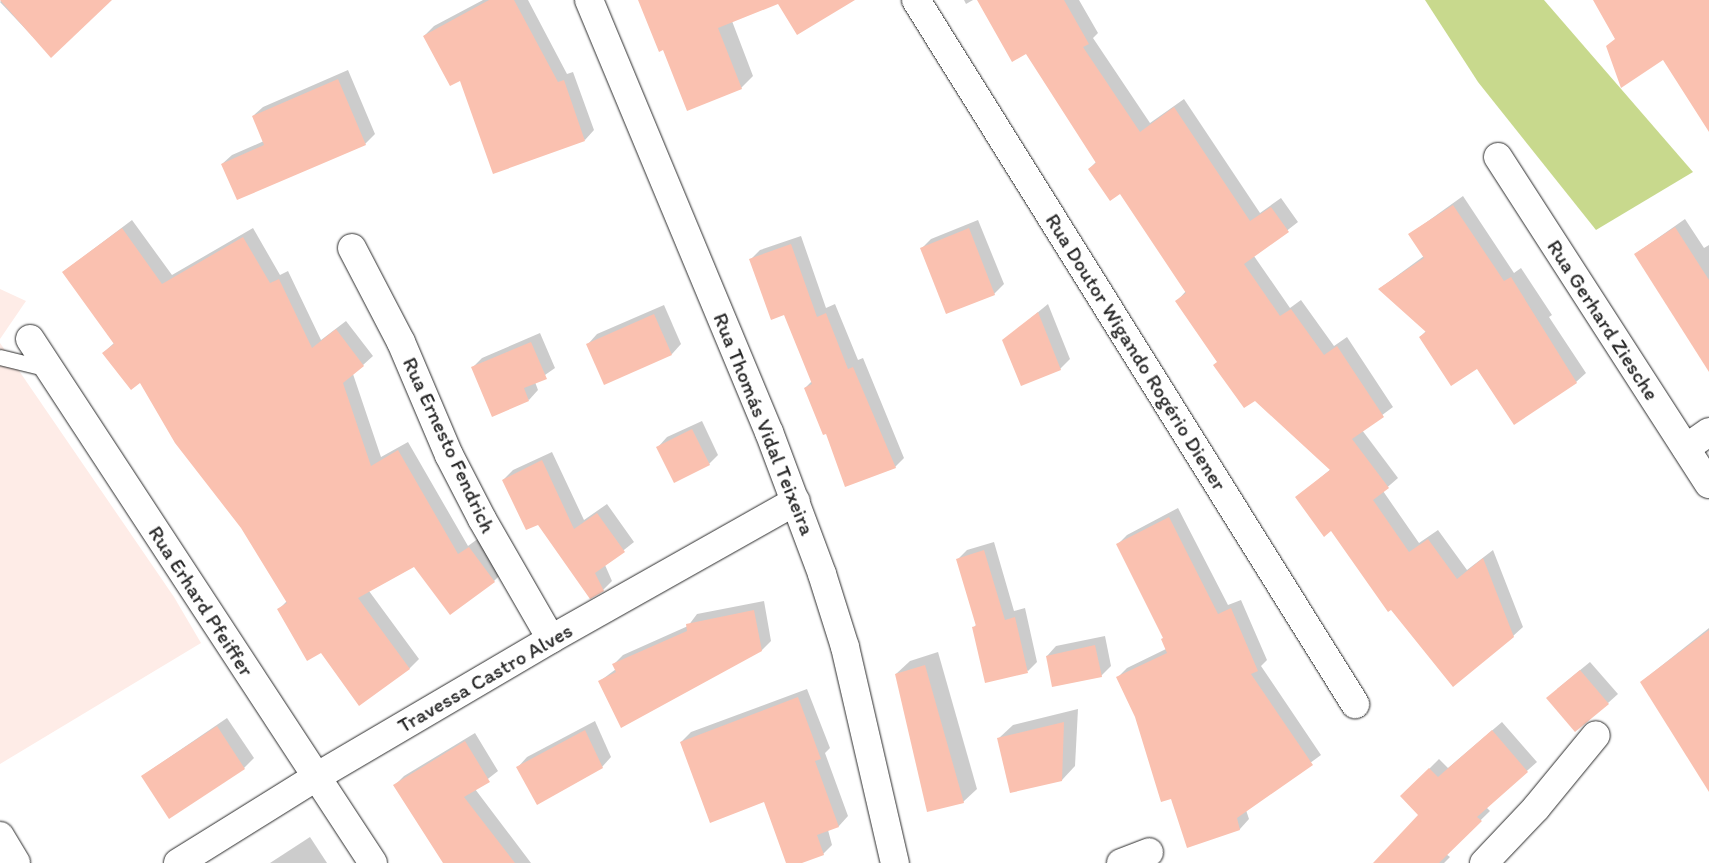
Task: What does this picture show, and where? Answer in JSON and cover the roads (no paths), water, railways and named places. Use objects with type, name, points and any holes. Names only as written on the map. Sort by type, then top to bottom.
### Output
[{"type":"street","name":"Rua Thomás Vidal Teixeira","points":[[589,0],[796,501],[846,647],[896,863]]},
{"type":"street","name":"Rua Doutor Wigando Rogério Diener","points":[[916,0],[1355,704]]},
{"type":"street","name":"Rua Gerhard Ziesche","points":[[1498,157],[1709,484]]},
{"type":"street","name":"Rua Ernesto Fendrich","points":[[352,248],[400,342],[461,479],[550,639]]},
{"type":"street","name":"Rua Erhard Pfeiffer","points":[[30,339],[372,863]]},
{"type":"street","points":[[1686,448],[1709,432]]},
{"type":"street","name":"Travessa Castro Alves","points":[[178,863],[316,777],[550,639],[796,501]]},
{"type":"street","points":[[1484,863],[1536,808],[1596,735]]},
{"type":"street","points":[[0,836],[16,863]]},
{"type":"street","points":[[1121,863],[1149,852]]},
{"type":"lane","points":[[0,357],[49,369]]}]
